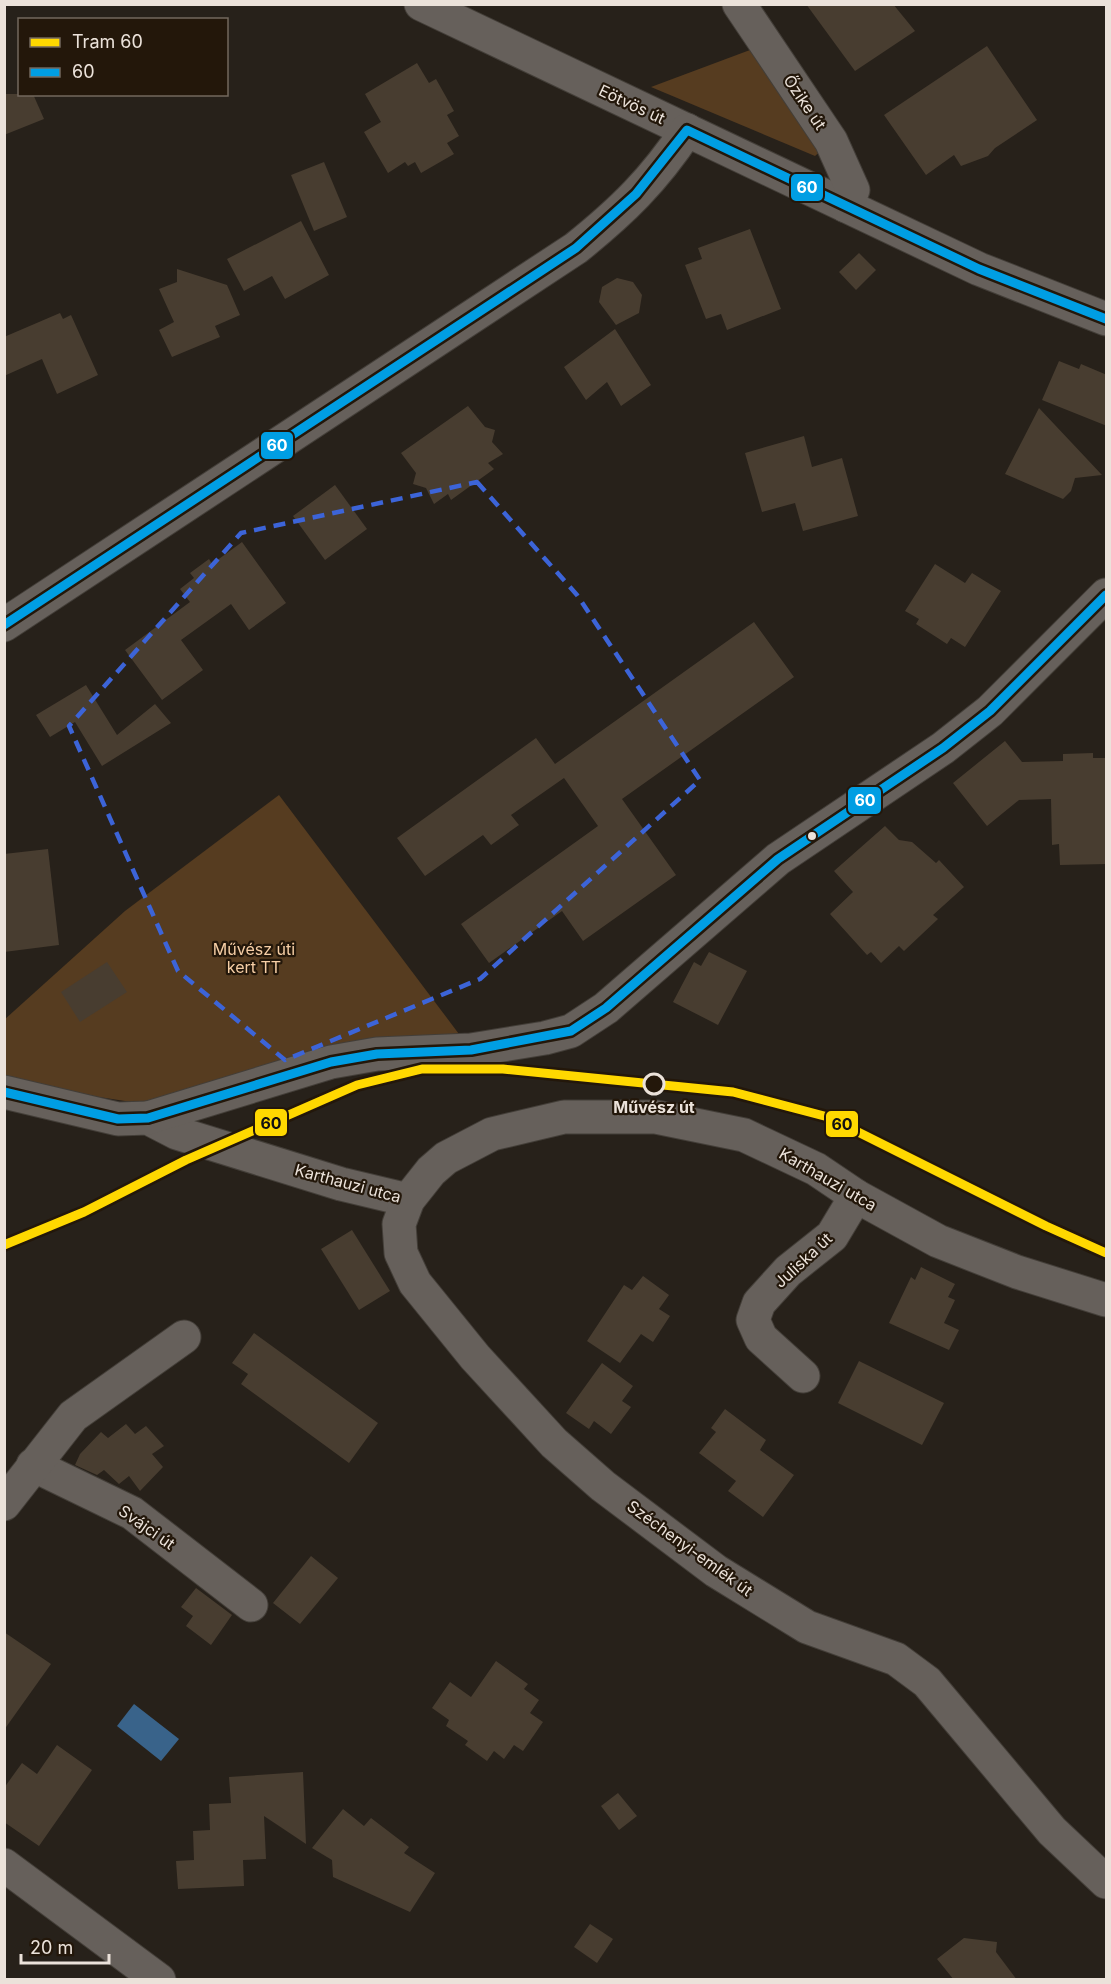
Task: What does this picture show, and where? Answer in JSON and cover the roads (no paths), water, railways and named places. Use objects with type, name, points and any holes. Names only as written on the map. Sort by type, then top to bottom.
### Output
[{"type":"street","name":"Eötvös út","points":[[421,4],[979,269],[1107,319]]},
{"type":"street","name":"Őzike út","points":[[739,4],[842,161],[853,190],[846,206]]},
{"type":"street","points":[[4,625],[576,248],[608,222],[654,177],[687,130]]},
{"type":"street","points":[[148,1118],[331,1062],[377,1054],[471,1050],[545,1038],[570,1031],[606,1008],[778,859],[943,748],[990,711],[1103,607]]},
{"type":"street","name":"Karthauzi utca","points":[[4,1092],[118,1119],[148,1118],[177,1133],[341,1184],[408,1200],[421,1180],[446,1158],[492,1134],[564,1118],[656,1117],[744,1136],[816,1168],[856,1196],[938,1241],[973,1256],[1107,1300]]},
{"type":"street","name":"Juliska út","points":[[803,1376],[761,1338],[753,1320],[759,1303],[788,1270],[832,1236],[856,1196]]},
{"type":"street","name":"Széchenyi-emlék út","points":[[408,1200],[399,1224],[401,1253],[415,1283],[475,1357],[554,1443],[603,1486],[716,1571],[807,1628],[896,1659],[927,1682],[1053,1831],[1107,1882]]},
{"type":"street","points":[[4,1504],[73,1416],[184,1337]]},
{"type":"street","name":"Svájci út","points":[[33,1465],[132,1513],[251,1605]]},
{"type":"street","points":[[4,1865],[159,1980]]},
{"type":"water","points":[[134,1704],[179,1739],[161,1761],[117,1726]]},
{"type":"tram line","name":"60","points":[[4,1245],[84,1212],[186,1160],[357,1085],[422,1069],[503,1069],[733,1092],[828,1117],[1046,1226],[1106,1253]]},
{"type":"place","name":"Művész út","points":[[654,1084]]},
{"type":"park label","name":"Művész úti kert TT","points":[[254,958]]}]
